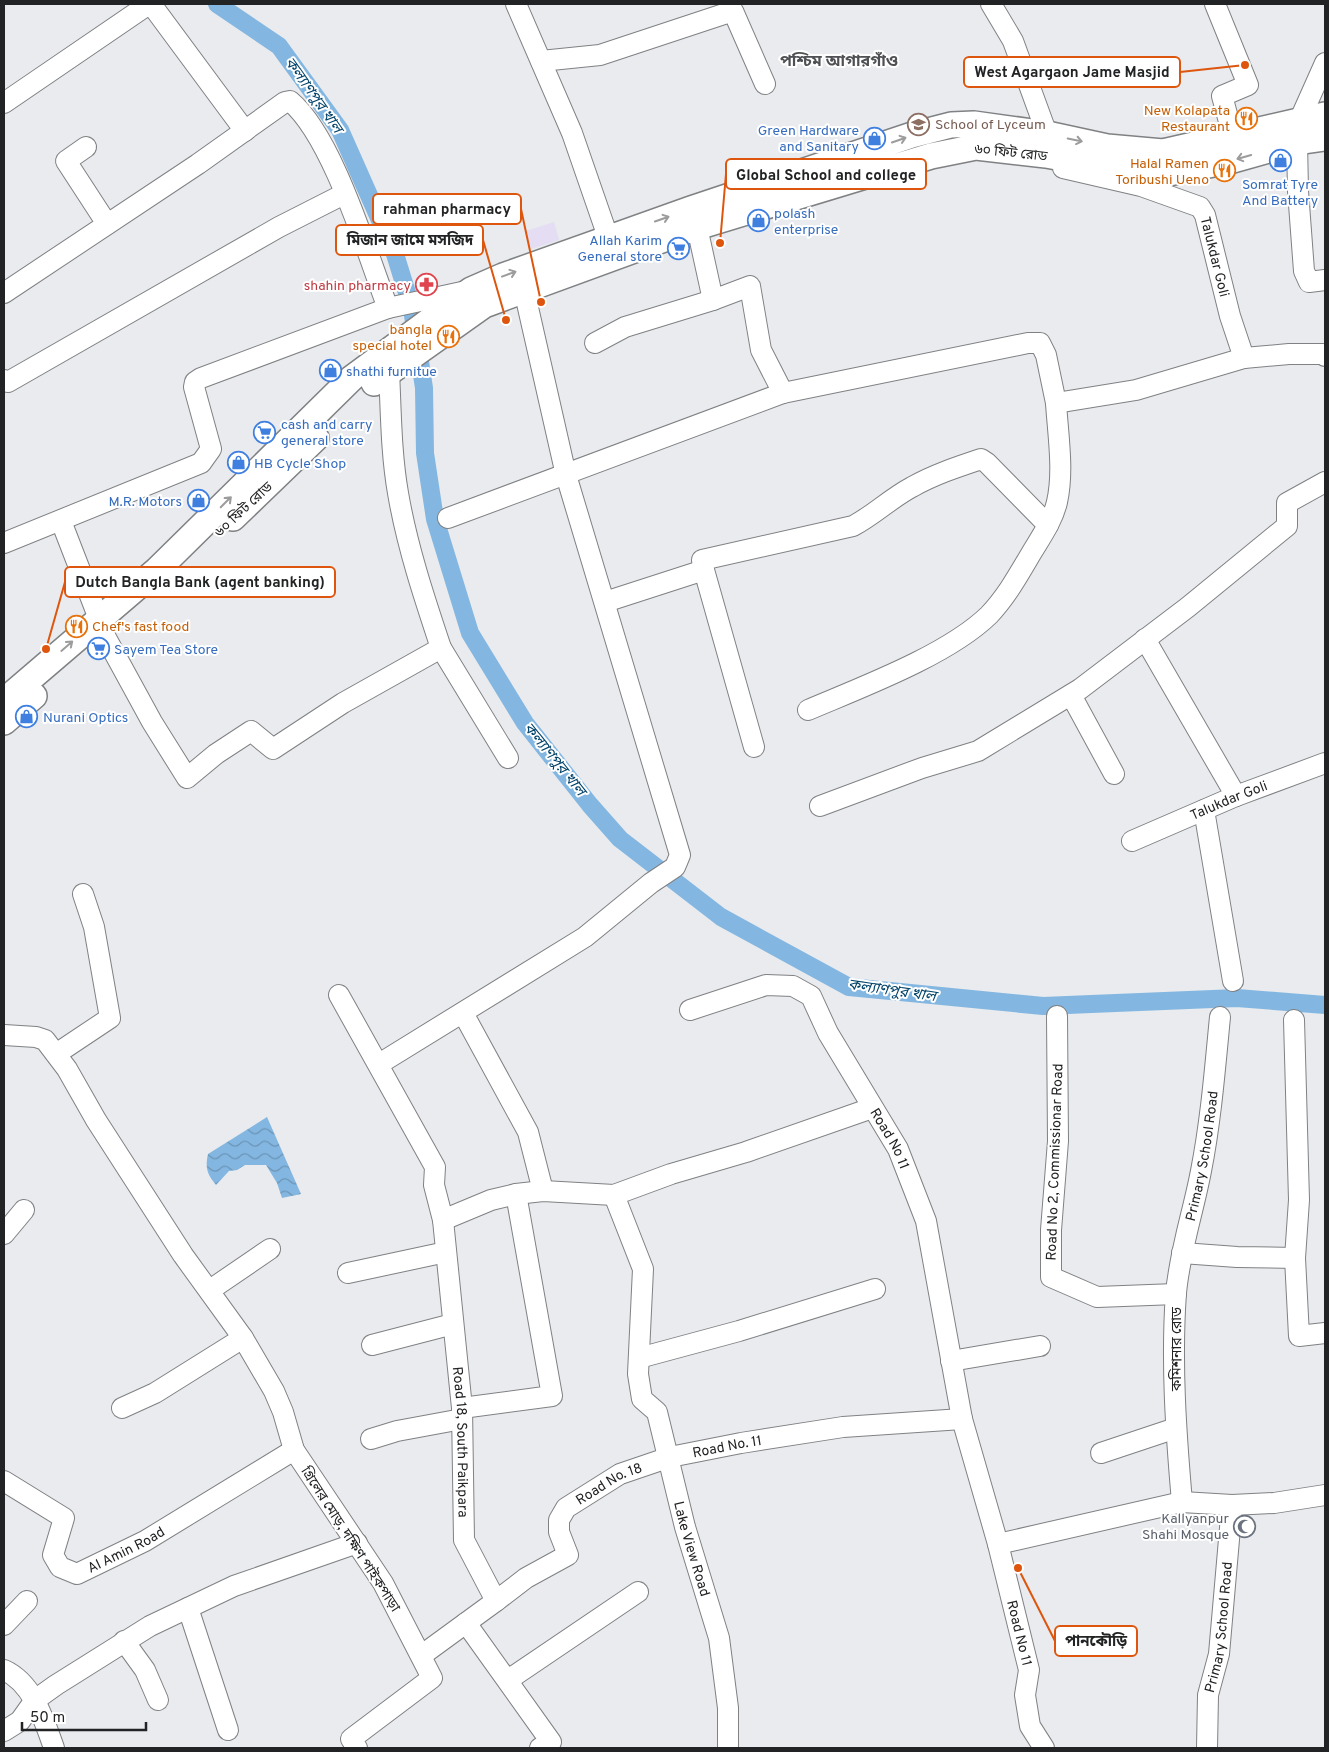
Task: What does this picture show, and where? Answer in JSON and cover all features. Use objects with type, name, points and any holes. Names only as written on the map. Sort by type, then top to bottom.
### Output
[{"type":"street","points":[[4,104],[150,4],[245,131]]},
{"type":"street","points":[[516,4],[572,133],[608,238]]},
{"type":"street","points":[[991,4],[1013,41],[1046,145]]},
{"type":"street","points":[[1215,4],[1248,85],[1222,96],[1233,136]]},
{"type":"street","points":[[541,61],[600,55],[733,12],[765,84]]},
{"type":"street","points":[[1325,63],[1299,130],[1298,191],[1304,271],[1309,282],[1325,280]]},
{"type":"street","points":[[4,294],[285,102],[290,101],[310,123],[329,158],[391,308]]},
{"type":"street","name":"৬০ ফিট রোড","points":[[4,701],[96,632],[266,488],[395,360],[437,315],[471,290],[608,238],[912,135],[951,125],[974,124],[1139,172],[1169,173],[1233,160],[1299,130],[1325,114]]},
{"type":"street","name":"৬০ ফিট রোড","points":[[437,315],[484,305],[697,227],[932,156],[965,148],[1046,145],[1107,147],[1163,152],[1233,136],[1299,130],[1325,138]]},
{"type":"street","name":"Talukdar Goli","points":[[1046,145],[1058,166],[1074,172],[1141,186],[1191,202],[1200,207],[1205,215],[1230,316],[1244,358]]},
{"type":"street","points":[[86,147],[66,161],[107,224]]},
{"type":"street","points":[[4,380],[8,382],[279,227],[344,194]]},
{"type":"street","points":[[697,227],[713,300]]},
{"type":"street","points":[[595,343],[626,327],[713,300],[750,286],[761,350],[783,393]]},
{"type":"street","points":[[379,1064],[585,936],[651,883],[675,867],[680,855],[625,676],[606,602],[566,475],[524,290]]},
{"type":"street","points":[[4,543],[201,462],[211,450],[194,387],[195,382],[201,378],[391,308],[437,315]]},
{"type":"street","points":[[448,518],[783,393],[1028,343],[1040,343],[1046,355],[1056,403],[1060,467],[1058,501],[1048,525],[1012,587],[988,615],[961,637],[871,683],[808,710]]},
{"type":"street","points":[[1056,403],[1136,390],[1244,358],[1289,354],[1323,354],[1325,356]]},
{"type":"street","points":[[395,360],[392,453],[398,494],[416,572],[442,648],[508,758]]},
{"type":"street","points":[[754,747],[702,560],[853,526],[868,518],[910,487],[951,469],[981,459],[1048,525]]},
{"type":"street","points":[[820,806],[922,768],[978,751],[1071,695],[1188,607],[1287,526],[1287,503],[1325,482]]},
{"type":"street","points":[[61,521],[96,632],[187,778],[216,754],[251,731],[273,749],[343,703],[442,648]]},
{"type":"street","points":[[606,602],[704,570]]},
{"type":"street","name":"৬০ ফিট রোড","points":[[4,722],[96,632]]},
{"type":"street","points":[[1145,639],[1236,796]]},
{"type":"street","points":[[1071,695],[1114,774]]},
{"type":"street","name":"Talukdar Goli","points":[[1132,841],[1236,796],[1325,763]]},
{"type":"street","points":[[1204,810],[1233,981]]},
{"type":"street","points":[[56,1054],[110,1018],[94,927],[82,894]]},
{"type":"street","name":"Road No 11","points":[[690,1010],[766,985],[793,986],[811,996],[828,1033],[898,1149],[926,1221],[962,1419],[998,1544],[1029,1670],[1025,1695],[1030,1726],[1044,1748]]},
{"type":"street","name":"Road 18, South Paikpara","points":[[339,995],[435,1167],[434,1185],[443,1220],[462,1414],[464,1540],[496,1602]]},
{"type":"street","points":[[463,1013],[528,1132],[543,1191]]},
{"type":"street","name":"Road No 2, Commissionar Road","points":[[1051,1278],[1051,1230],[1058,1141],[1057,1016]]},
{"type":"street","name":"Primary School Road","points":[[1176,1294],[1182,1253],[1202,1164],[1214,1091],[1220,1016]]},
{"type":"street","points":[[1294,1020],[1298,1200],[1294,1258],[1299,1336],[1325,1333]]},
{"type":"street","name":"গ্রিলের মোড়, দক্ষিণ পাইকপাড়া","points":[[4,1035],[36,1036],[45,1040],[56,1054],[183,1255],[243,1338],[283,1412],[294,1450],[383,1583],[422,1655],[432,1678],[354,1744]]},
{"type":"street","points":[[443,1220],[491,1200],[516,1194],[543,1191],[614,1195],[671,1174],[746,1152],[872,1108]]},
{"type":"street","points":[[371,1439],[462,1414],[552,1396],[516,1194]]},
{"type":"street","name":"Lake View Road","points":[[614,1195],[643,1269],[638,1374],[642,1399],[657,1412],[670,1457],[685,1527],[718,1638],[728,1708],[728,1748]]},
{"type":"street","points":[[4,1234],[24,1210]]},
{"type":"street","points":[[210,1290],[270,1249]]},
{"type":"street","points":[[348,1274],[446,1252]]},
{"type":"street","points":[[1182,1253],[1237,1257],[1294,1258]]},
{"type":"street","name":"কমিশনার রোড","points":[[1051,1278],[1097,1297],[1176,1294],[1176,1428],[1182,1502]]},
{"type":"street","points":[[639,1358],[739,1331],[875,1289]]},
{"type":"street","points":[[372,1345],[453,1324]]},
{"type":"street","points":[[122,1408],[155,1393],[243,1338]]},
{"type":"street","points":[[951,1361],[1040,1346]]},
{"type":"street","name":"Road No. 11","points":[[670,1457],[741,1443],[842,1427],[962,1419]]},
{"type":"street","points":[[1102,1453],[1176,1428]]},
{"type":"street","name":"Al Amin Road","points":[[4,1481],[64,1518],[53,1555],[60,1567],[77,1574],[145,1541],[294,1450]]},
{"type":"street","name":"Road No. 18","points":[[496,1602],[526,1578],[568,1555],[559,1532],[559,1520],[566,1508],[620,1474],[670,1457]]},
{"type":"street","points":[[998,1544],[1182,1502],[1232,1505],[1274,1503],[1325,1495]]},
{"type":"street","name":"Primary School Road","points":[[1207,1748],[1208,1695],[1219,1654],[1232,1505]]},
{"type":"street","points":[[4,1731],[20,1721],[36,1700],[124,1641],[188,1608],[287,1566],[357,1543]]},
{"type":"street","points":[[508,1680],[638,1592]]},
{"type":"street","points":[[4,1625],[26,1601]]},
{"type":"street","points":[[422,1655],[496,1602]]},
{"type":"street","points":[[188,1608],[228,1730]]},
{"type":"street","points":[[466,1623],[508,1680],[546,1745]]},
{"type":"street","points":[[124,1641],[145,1670],[158,1700]]},
{"type":"street","points":[[4,1670],[13,1674],[36,1700],[54,1748]]},
{"type":"shaded area","points":[[554,222],[559,240],[531,249],[526,231]]},
{"type":"water","points":[[267,1117],[301,1194],[282,1198],[277,1183],[266,1165],[245,1165],[237,1170],[229,1171],[216,1185],[208,1171],[208,1154]]},
{"type":"waterway","name":"কল্যাণপুর খাল","points":[[217,4],[279,46],[340,130],[395,254],[412,309],[424,388],[425,453],[435,519],[470,633],[525,723],[590,805],[620,839],[721,917],[849,987],[1043,1006],[1237,998],[1325,1005]]},
{"type":"place","name":"West Agargaon Jame Masjid","points":[[1245,65]]},
{"type":"place","name":"New Kolapata Restaurant","points":[[1246,118]]},
{"type":"place","name":"School of Lyceum","points":[[919,124]]},
{"type":"place","name":"Green Hardware and Sanitary","points":[[875,138]]},
{"type":"place","name":"Somrat Tyre And Battery","points":[[1280,161]]},
{"type":"place","name":"Halal Ramen Toribushi Ueno","points":[[1225,171]]},
{"type":"place","name":"polash enterprise","points":[[758,221]]},
{"type":"place","name":"Global School and college","points":[[720,243]]},
{"type":"place","name":"Allah Karim General store","points":[[678,248]]},
{"type":"place","name":"shahin pharmacy","points":[[427,285]]},
{"type":"place","name":"rahman pharmacy","points":[[541,302]]},
{"type":"place","name":"মিজান জামে মসজিদ","points":[[506,320]]},
{"type":"place","name":"bangla special hotel","points":[[448,337]]},
{"type":"place","name":"shathi furnitue","points":[[330,371]]},
{"type":"place","name":"cash and carry general store","points":[[265,432]]},
{"type":"place","name":"HB Cycle Shop","points":[[238,463]]},
{"type":"place","name":"M.R. Motors","points":[[198,501]]},
{"type":"place","name":"Chef's fast food","points":[[76,626]]},
{"type":"place","name":"Dutch Bangla Bank (agent banking)","points":[[46,649]]},
{"type":"place","name":"Sayem Tea Store","points":[[98,649]]},
{"type":"place","name":"Nurani Optics","points":[[27,717]]},
{"type":"place","name":"Kallyanpur Shahi Mosque","points":[[1245,1526]]},
{"type":"place","name":"পানকৌড়ি","points":[[1018,1568]]},
{"type":"district","name":"পশ্চিম আগারগাঁও","points":[[839,60]]}]
